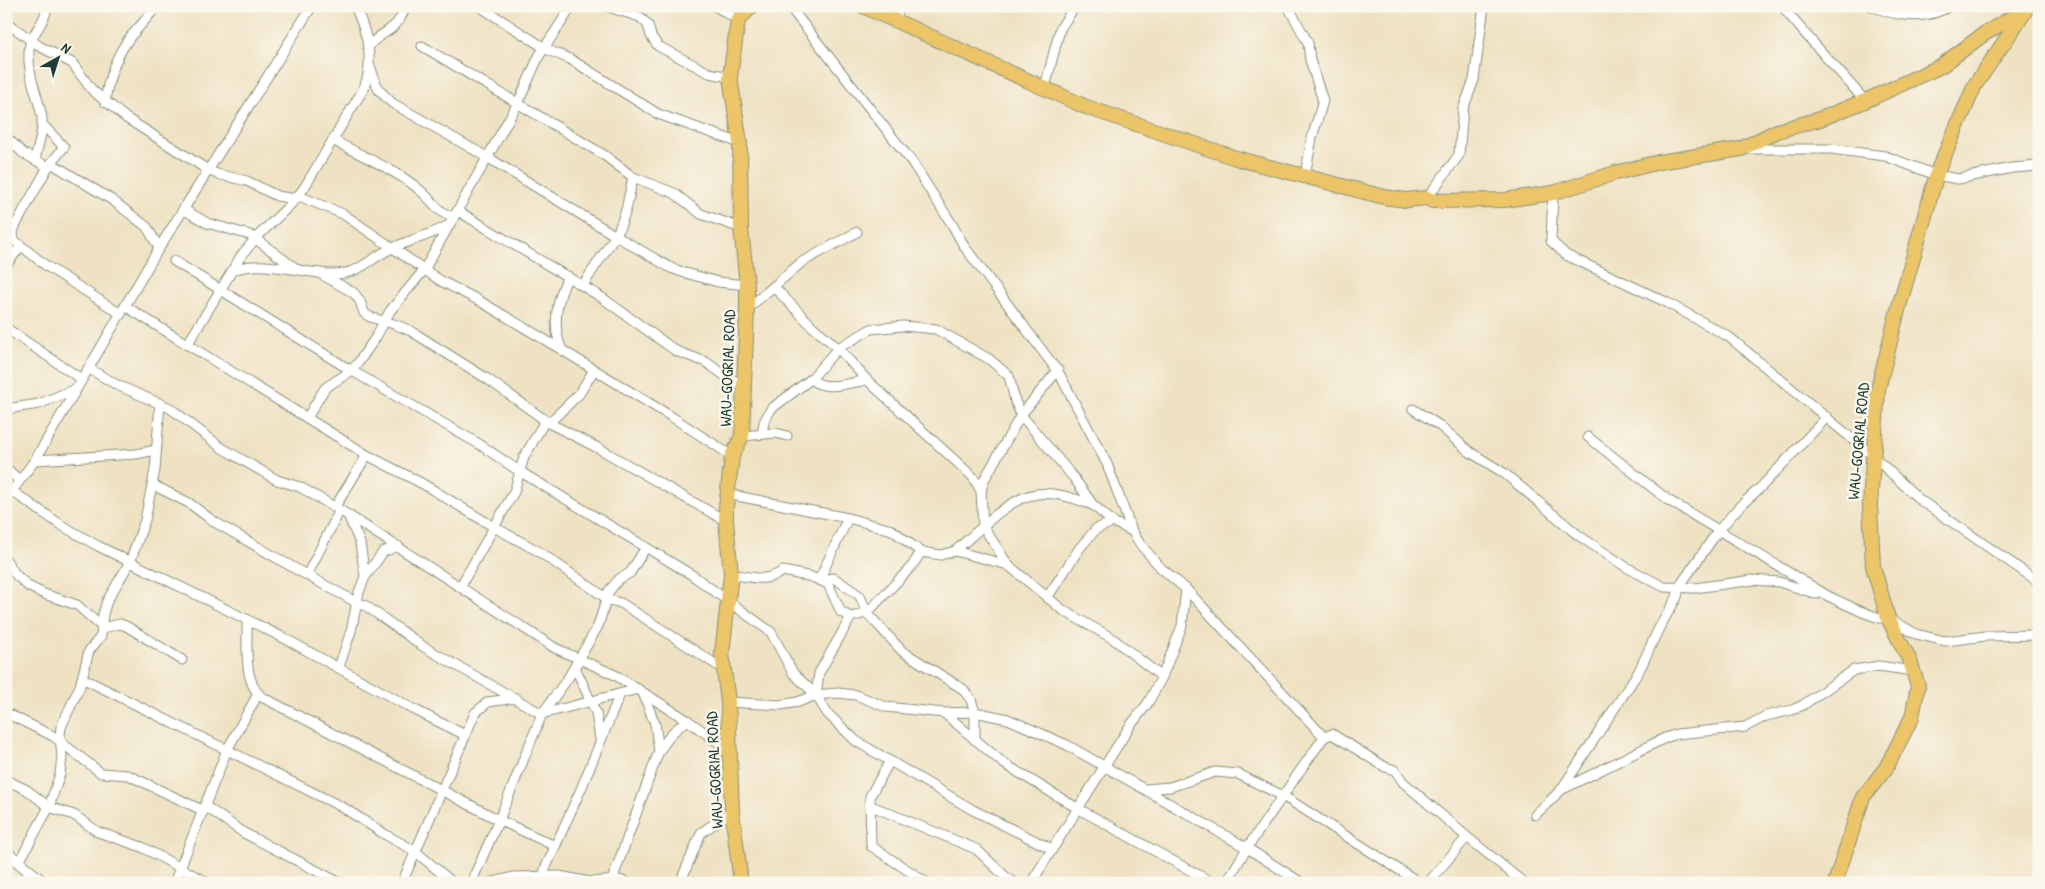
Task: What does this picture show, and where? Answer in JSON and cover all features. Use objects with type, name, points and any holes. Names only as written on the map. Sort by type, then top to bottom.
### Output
[{"type":"main road","points":[[738,20],[752,6]]},
{"type":"main road","points":[[863,6],[894,16],[1086,107],[1239,159],[1305,175],[1342,187],[1384,197],[1406,200],[1427,198],[1432,201],[1504,200],[1553,193],[1616,173],[1659,162],[1741,149],[1777,131],[1820,119],[1941,66],[1984,34],[2028,7]]},
{"type":"main road","name":"WAU-GOGRIAL ROAD","points":[[1834,883],[1863,797],[1886,768],[1912,717],[1918,686],[1910,661],[1888,618],[1873,566],[1870,505],[1878,389],[1936,175],[1976,85],[2028,7]]},
{"type":"main road","name":"WAU-GOGRIAL ROAD","points":[[738,20],[730,77],[740,143],[741,228],[747,285],[747,309],[742,436],[732,456],[727,494],[726,521],[731,574],[722,654],[728,702],[732,811],[741,883]]},
{"type":"street","points":[[35,160],[42,124],[30,73],[30,39],[44,16],[46,6]]},
{"type":"street","points":[[105,102],[111,72],[126,43],[156,6]]},
{"type":"street","points":[[312,6],[159,248],[35,460],[9,495],[79,536],[247,619],[339,667],[413,710],[465,735]]},
{"type":"street","points":[[306,15],[318,6]]},
{"type":"street","points":[[355,6],[362,23],[368,47],[370,66],[376,84],[386,99],[487,157],[671,268],[718,282],[747,285]]},
{"type":"street","points":[[368,47],[379,36],[397,25],[406,6]]},
{"type":"street","points":[[479,6],[544,47],[570,59],[658,114],[740,143]]},
{"type":"street","points":[[307,418],[325,388],[351,370],[368,350],[393,306],[424,270],[518,103],[544,47],[572,6]]},
{"type":"street","points":[[605,6],[640,17],[648,25],[651,36],[658,46],[709,73],[730,77]]},
{"type":"street","points":[[715,6],[738,20]]},
{"type":"street","points":[[789,6],[912,162],[964,246],[1058,370],[1107,464],[1132,531],[1140,544],[1161,568],[1186,589],[1324,737]]},
{"type":"street","points":[[1045,87],[1060,29],[1075,6]]},
{"type":"street","points":[[1288,6],[1308,43],[1310,60],[1324,101],[1312,138],[1305,175]]},
{"type":"street","points":[[1427,198],[1459,155],[1463,109],[1474,80],[1484,6]]},
{"type":"street","points":[[1785,6],[1786,11],[1817,49],[1844,76],[1864,101]]},
{"type":"street","points":[[1871,6],[1885,12],[1924,17],[1950,6]]},
{"type":"street","points":[[6,22],[30,39],[72,63],[92,90],[140,128],[208,170],[247,181],[277,196],[297,198],[343,214],[424,270],[562,350],[732,456]]},
{"type":"street","points":[[422,46],[604,155],[634,177],[674,193],[695,211],[707,217],[741,228]]},
{"type":"street","points":[[187,345],[241,256],[256,238],[297,198],[364,88],[370,66]]},
{"type":"street","points":[[42,124],[64,147],[50,165],[14,229],[14,240],[20,247],[45,265],[187,345],[368,455],[436,491],[494,527],[538,551],[606,598],[620,604],[723,669]]},
{"type":"street","points":[[6,137],[11,148],[50,165],[112,200],[147,227],[159,248]]},
{"type":"street","points":[[333,140],[415,185],[440,212],[568,276],[626,313],[676,351],[706,362],[724,375],[745,386]]},
{"type":"street","points":[[1741,149],[1831,149],[1885,156],[1936,175],[1958,178],[2012,168],[2039,166]]},
{"type":"street","points":[[583,285],[616,236],[626,210],[634,177]]},
{"type":"street","points":[[1553,193],[1551,241],[1566,255],[1666,302],[1729,337],[1873,456],[1920,500],[2039,582]]},
{"type":"street","points":[[184,209],[207,223],[244,232],[256,238],[300,271]]},
{"type":"street","points":[[233,270],[263,265],[332,274],[356,271],[393,248],[427,236],[454,218]]},
{"type":"street","points":[[747,309],[802,262],[857,232]]},
{"type":"street","points":[[6,265],[20,247]]},
{"type":"street","points":[[174,261],[220,291],[479,444],[519,471],[692,575],[771,632],[793,673],[816,695],[827,714],[856,741],[974,810],[1052,849]]},
{"type":"street","points":[[319,273],[354,293],[367,316],[411,331],[489,380],[547,422],[600,449],[726,521]]},
{"type":"street","points":[[562,350],[557,338],[556,319],[560,295],[568,276]]},
{"type":"street","points":[[774,287],[813,327],[838,348],[866,380],[973,476],[981,491]]},
{"type":"street","points":[[762,434],[764,422],[772,409],[811,379],[838,348],[871,330],[903,326],[936,330],[989,359],[1009,376],[1015,401],[1021,415],[1074,478],[1093,505],[1113,522],[1132,531]]},
{"type":"street","points":[[6,328],[81,379]]},
{"type":"street","points":[[88,368],[117,385],[160,403],[183,417],[228,452],[277,480],[300,487],[341,511],[577,663],[605,670],[687,720],[729,750]]},
{"type":"street","points":[[460,587],[514,492],[524,457],[547,422],[579,394],[594,370]]},
{"type":"street","points":[[1058,370],[1021,415],[984,480],[981,491],[983,526],[1008,565],[1047,598],[1064,611],[1112,638],[1162,677]]},
{"type":"street","points":[[811,379],[817,385],[830,386],[866,380]]},
{"type":"street","points":[[6,410],[39,404],[75,389]]},
{"type":"street","points":[[19,862],[49,807],[60,774],[62,727],[82,678],[86,658],[92,646],[101,636],[103,614],[107,601],[130,562],[145,520],[153,485],[160,403]]},
{"type":"street","points":[[1413,409],[1440,426],[1470,452],[1504,473],[1578,536],[1626,567],[1664,587],[1695,588],[1753,580],[1779,582],[1828,596]]},
{"type":"street","points":[[1535,815],[1562,790],[1639,671],[1659,628],[1677,598],[1679,588],[1718,531],[1827,417]]},
{"type":"street","points":[[742,436],[776,433],[787,436]]},
{"type":"street","points":[[1588,437],[1668,500],[1828,596],[1866,613],[1888,618],[1916,634],[1945,641],[1986,636],[2039,635]]},
{"type":"street","points":[[35,460],[136,454],[156,450]]},
{"type":"street","points":[[307,575],[368,455]]},
{"type":"street","points":[[6,468],[19,480]]},
{"type":"street","points":[[153,485],[189,503],[213,521],[307,575],[366,606],[432,651],[542,714],[591,700],[640,691]]},
{"type":"street","points":[[727,494],[848,518],[892,530],[921,552],[941,555],[955,551],[1006,506],[1038,493],[1052,492],[1070,496],[1093,505]]},
{"type":"street","points":[[341,511],[360,543],[365,577]]},
{"type":"street","points":[[819,580],[848,518]]},
{"type":"street","points":[[1047,598],[1079,549],[1096,528],[1113,522]]},
{"type":"street","points":[[339,667],[351,631],[365,577],[382,553],[398,546]]},
{"type":"street","points":[[471,883],[542,714],[577,663],[598,626],[606,598],[615,583],[630,573],[646,546]]},
{"type":"street","points":[[955,551],[1008,565]]},
{"type":"street","points":[[731,574],[765,579],[774,578],[784,571],[819,580],[828,584],[841,612],[851,617],[867,613],[912,566],[921,552]]},
{"type":"street","points":[[6,560],[11,573],[36,590],[84,609],[102,627],[108,628],[120,624],[126,626],[182,660]]},
{"type":"street","points":[[819,580],[834,578],[860,596],[867,613],[902,651],[962,689],[971,700],[975,712],[974,740]]},
{"type":"street","points":[[1031,883],[1076,808],[1106,766],[1130,726],[1148,703],[1162,677],[1182,626],[1186,589]]},
{"type":"street","points":[[816,695],[819,673],[851,617]]},
{"type":"street","points":[[247,619],[249,677],[252,687],[258,694],[499,820],[555,846]]},
{"type":"street","points":[[577,663],[599,722],[600,742]]},
{"type":"street","points":[[1562,790],[1665,738],[1677,734],[1745,727],[1766,716],[1792,710],[1854,670],[1879,666],[1913,671]]},
{"type":"street","points":[[82,678],[339,805],[415,851],[453,883]]},
{"type":"street","points":[[640,691],[655,724],[659,751]]},
{"type":"street","points":[[728,702],[780,705],[798,702],[816,695],[838,693],[856,695],[886,707],[944,713],[975,712],[1008,719],[1067,745],[1106,766],[1247,848],[1302,883]]},
{"type":"street","points":[[174,883],[227,750],[258,694]]},
{"type":"street","points":[[544,880],[545,869],[620,694]]},
{"type":"street","points":[[402,883],[475,713],[488,702],[516,698]]},
{"type":"street","points":[[6,713],[44,731],[60,741],[101,773],[128,775],[205,808],[244,833],[340,883]]},
{"type":"street","points":[[944,713],[1003,763],[1076,808],[1213,883]]},
{"type":"street","points":[[612,882],[659,751],[672,733],[687,720]]},
{"type":"street","points":[[1226,883],[1247,848],[1324,737],[1332,734],[1385,768],[1395,770],[1403,782],[1524,883]]},
{"type":"street","points":[[890,761],[870,796],[871,846],[927,883]]},
{"type":"street","points":[[1145,789],[1170,787],[1215,772],[1238,774],[1283,796],[1420,883]]},
{"type":"street","points":[[6,780],[27,790],[49,807],[74,815],[98,832],[133,843],[208,883]]},
{"type":"street","points":[[869,805],[976,849],[1014,883]]},
{"type":"street","points":[[680,883],[701,833],[732,811]]},
{"type":"street","points":[[1428,883],[1467,837]]},
{"type":"street","points":[[6,852],[44,883]]},
{"type":"street","points":[[489,883],[513,877],[544,880],[566,876],[590,882],[622,880],[628,883]]}]
